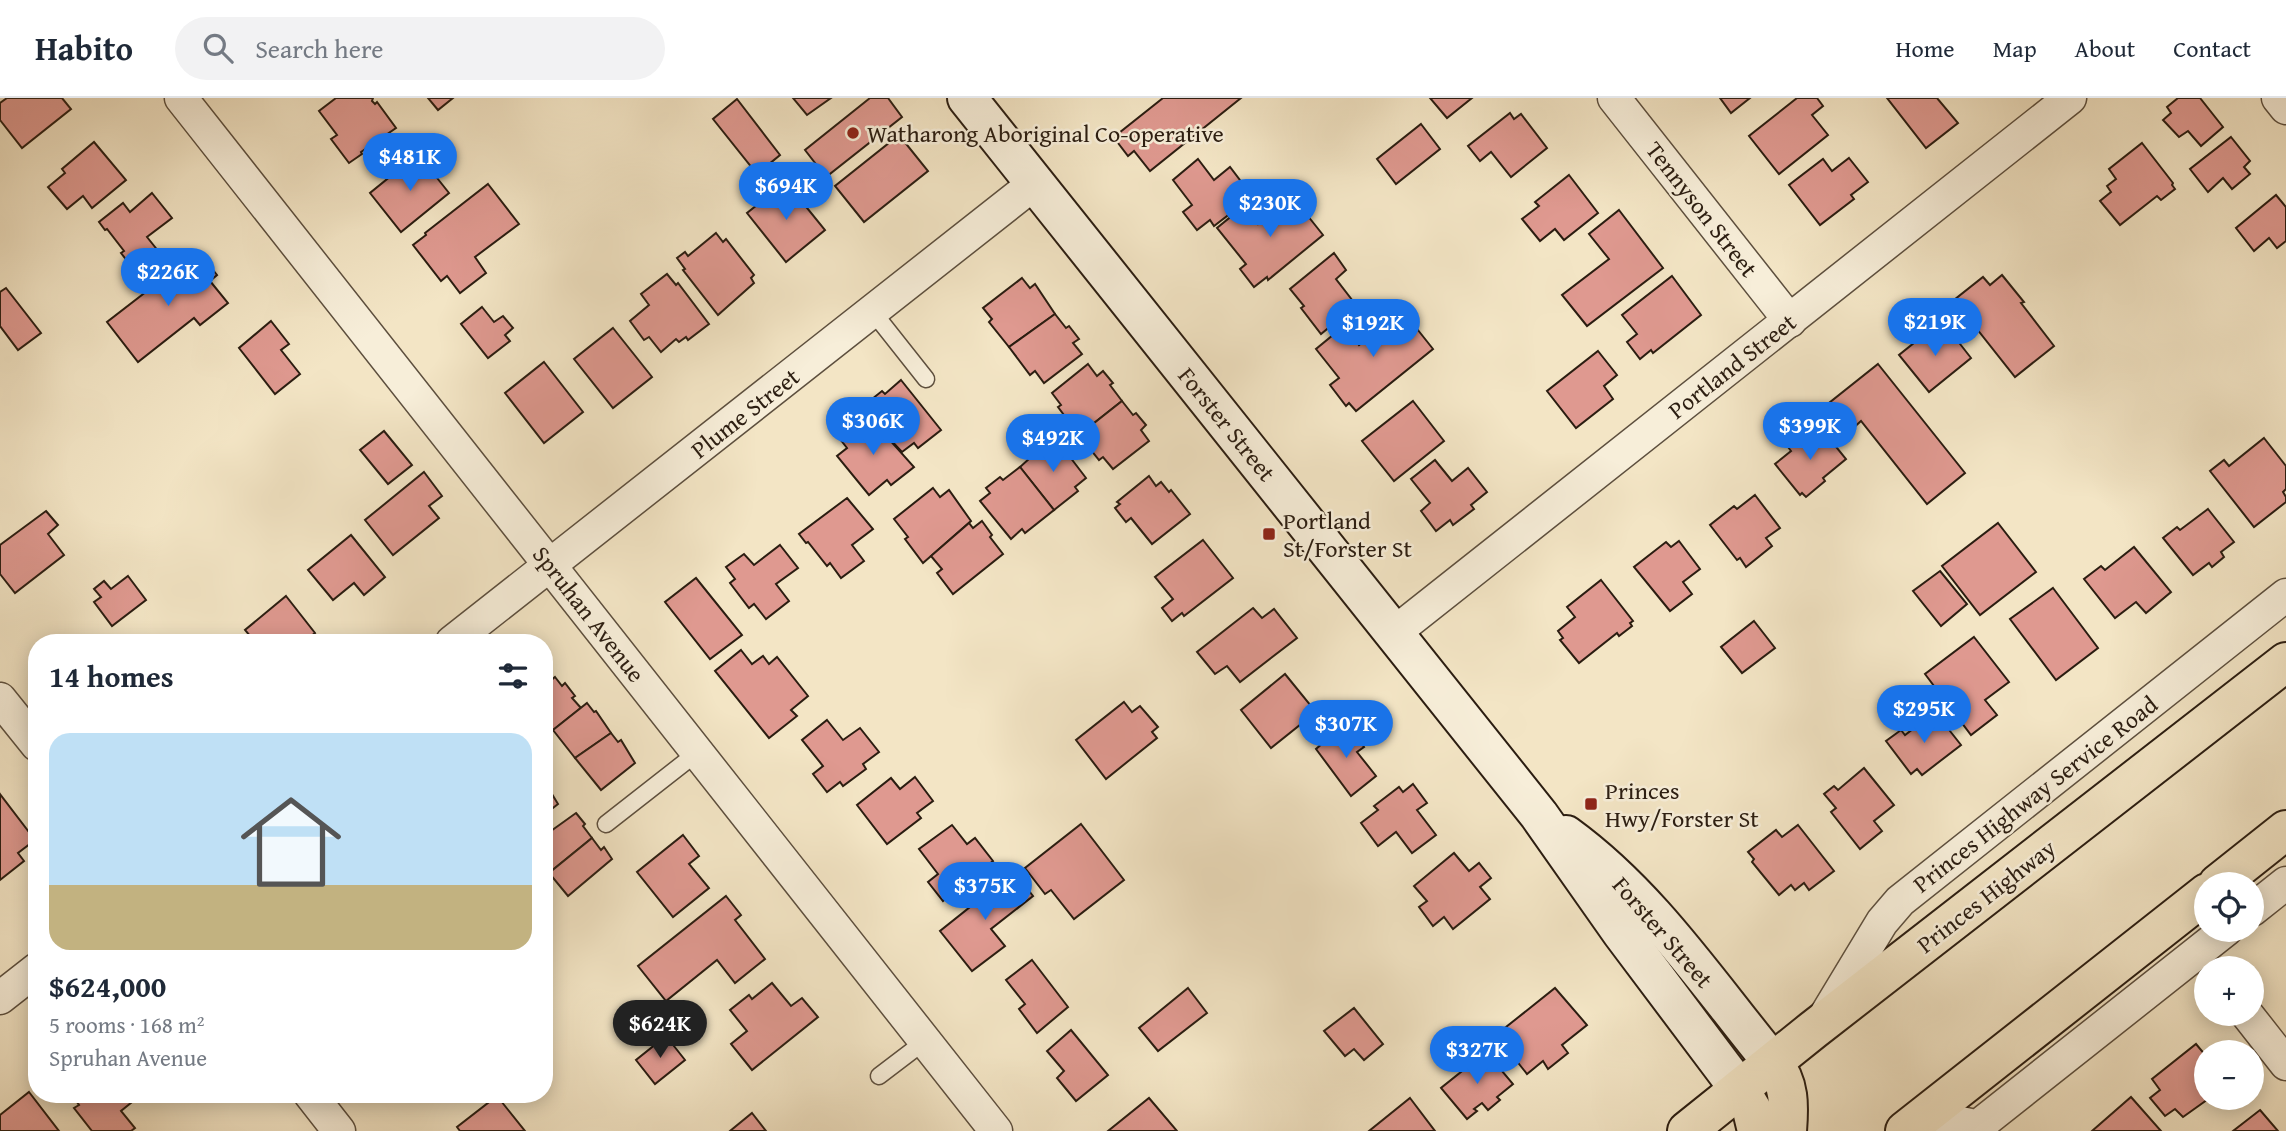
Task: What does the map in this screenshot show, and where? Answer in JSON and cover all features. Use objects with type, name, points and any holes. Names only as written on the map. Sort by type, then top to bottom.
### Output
[{"type":"highway","name":"Princes Highway","points":[[1687,1131],[2286,662]]},
{"type":"highway","points":[[2233,872],[2286,830]]},
{"type":"highway","points":[[1905,1129],[2194,903]]},
{"type":"highway","points":[[1740,1090],[1762,1114],[1787,1131],[1786,1087],[1773,1063]]},
{"type":"highway","points":[[1740,1090],[1752,1110],[1757,1131]]},
{"type":"street","name":"Spruhan Avenue","points":[[181,98],[996,1131]]},
{"type":"street","name":"Forster Street","points":[[967,98],[1539,815],[1622,933],[1740,1090]]},
{"type":"street","name":"Tennyson Street","points":[[1614,98],[1790,321]]},
{"type":"street","name":"Portland Street","points":[[1394,633],[2070,98]]},
{"type":"street","points":[[2278,98],[2286,108]]},
{"type":"street","name":"Plume Street","points":[[462,634],[1035,183]]},
{"type":"street","name":"Princes Highway Service Road","points":[[1819,1026],[1882,922],[1900,901],[2286,595]]},
{"type":"street","points":[[0,699],[28,734]]},
{"type":"street","name":"Forster Street","points":[[1539,815],[1594,856],[1627,885],[1773,1063]]},
{"type":"street","points":[[2264,900],[2286,883]]},
{"type":"street","points":[[1905,1129],[1938,1122],[1958,1122],[1977,1127],[2194,967]]},
{"type":"street","points":[[0,998],[28,976]]},
{"type":"street","points":[[2256,1026],[2286,1064]]},
{"type":"street","points":[[317,1103],[339,1131]]},
{"type":"lane","points":[[873,312],[926,379]]},
{"type":"lane","points":[[606,824],[698,752]]},
{"type":"lane","points":[[879,1076],[925,1041]]},
{"type":"building","points":[[7,98],[62,98],[71,109],[22,148],[0,120],[0,103]]},
{"type":"building","points":[[336,98],[373,98],[372,101],[375,104],[377,102],[396,128],[349,163],[331,139],[337,135],[319,111]]},
{"type":"building","points":[[428,98],[453,98],[438,110]]},
{"type":"building","points":[[793,98],[831,98],[807,115]]},
{"type":"building","name":"Watharong Aboriginal Co-operative","points":[[870,98],[888,98],[902,117],[826,177],[805,150]]},
{"type":"building","points":[[1163,98],[1241,98],[1150,171],[1134,151],[1128,156],[1115,139]]},
{"type":"building","points":[[1430,98],[1472,98],[1447,118]]},
{"type":"building","points":[[1720,98],[1750,98],[1731,113]]},
{"type":"building","points":[[1797,98],[1817,98],[1823,106],[1812,115],[1828,135],[1779,174],[1749,136]]},
{"type":"building","points":[[1887,98],[1937,98],[1958,123],[1926,148]]},
{"type":"building","points":[[2178,98],[2200,98],[2223,127],[2201,146],[2188,131],[2179,137],[2163,120],[2171,113],[2167,107]]},
{"type":"building","points":[[737,99],[780,155],[757,174],[713,119]]},
{"type":"building","points":[[1510,113],[1514,119],[1521,114],[1547,148],[1511,177],[1491,152],[1480,161],[1468,146]]},
{"type":"building","points":[[1421,124],[1440,149],[1396,184],[1377,159]]},
{"type":"building","points":[[899,135],[928,171],[864,222],[835,186]]},
{"type":"building","points":[[2231,137],[2250,161],[2244,167],[2250,174],[2232,189],[2223,178],[2208,192],[2190,169]]},
{"type":"building","points":[[94,142],[126,180],[92,208],[83,196],[67,209],[48,187],[65,173],[62,169]]},
{"type":"building","points":[[2142,143],[2175,189],[2161,200],[2157,196],[2120,225],[2100,201],[2111,192],[2107,186],[2116,179],[2109,169]]},
{"type":"building","points":[[418,154],[449,193],[401,232],[370,193]]},
{"type":"building","points":[[1849,158],[1868,182],[1851,195],[1854,199],[1820,225],[1789,185],[1823,159],[1832,171]]},
{"type":"building","points":[[1198,159],[1214,180],[1230,167],[1249,192],[1232,204],[1236,209],[1214,226],[1210,220],[1197,230],[1183,212],[1192,205],[1173,180]]},
{"type":"building","points":[[1569,175],[1598,213],[1564,240],[1555,229],[1540,241],[1522,219],[1539,206],[1535,202]]},
{"type":"building","points":[[786,182],[825,230],[786,262],[747,213]]},
{"type":"building","points":[[488,184],[519,224],[475,257],[486,273],[460,293],[447,276],[441,281],[413,245]]},
{"type":"building","points":[[152,193],[172,218],[147,237],[159,252],[135,271],[121,253],[124,251],[99,222],[123,203],[130,212]]},
{"type":"building","points":[[2276,195],[2286,207],[2286,241],[2277,248],[2269,238],[2254,251],[2236,228]]},
{"type":"building","points":[[1292,196],[1323,235],[1268,280],[1267,277],[1254,287],[1240,269],[1246,264],[1217,228],[1244,206],[1258,224]]},
{"type":"building","points":[[1619,210],[1663,268],[1587,326],[1562,295],[1609,259],[1589,234]]},
{"type":"building","points":[[716,233],[723,242],[726,239],[754,275],[751,278],[754,283],[718,315],[683,270],[685,269],[677,258],[685,252],[688,256]]},
{"type":"building","points":[[1334,253],[1346,270],[1336,279],[1356,305],[1321,334],[1290,289]]},
{"type":"building","points":[[195,254],[206,268],[209,265],[217,275],[210,281],[228,303],[200,325],[194,318],[138,362],[107,322]]},
{"type":"building","points":[[667,274],[676,285],[678,283],[709,324],[688,340],[686,337],[679,342],[676,339],[661,352],[649,337],[644,340],[630,321],[649,305],[641,294]]},
{"type":"building","points":[[2002,275],[2054,346],[2015,377],[1954,300],[1983,277],[1990,285]]},
{"type":"building","points":[[1672,276],[1701,315],[1653,353],[1651,350],[1640,359],[1627,342],[1637,334],[1622,315]]},
{"type":"building","points":[[1022,278],[1030,288],[1035,284],[1055,314],[1009,347],[989,322],[992,319],[983,308]]},
{"type":"building","points":[[6,288],[41,333],[18,350],[0,326],[0,292]]},
{"type":"building","points":[[482,307],[494,322],[503,316],[513,328],[505,335],[510,341],[488,358],[461,324]]},
{"type":"building","points":[[1402,310],[1433,349],[1356,411],[1349,403],[1346,406],[1330,385],[1339,378],[1316,349],[1344,326],[1359,345]]},
{"type":"building","points":[[1055,314],[1079,339],[1073,343],[1082,354],[1044,383],[1035,371],[1030,375],[1009,347]]},
{"type":"building","points":[[271,321],[289,344],[281,350],[300,374],[275,394],[239,348]]},
{"type":"building","points":[[1946,326],[1971,358],[1929,392],[1899,355],[1924,335],[1928,340]]},
{"type":"building","points":[[613,328],[652,377],[613,408],[574,359]]},
{"type":"building","points":[[1598,351],[1617,375],[1604,386],[1613,399],[1576,428],[1547,391]]},
{"type":"building","points":[[544,362],[583,412],[544,443],[505,393]]},
{"type":"building","points":[[1088,364],[1097,376],[1103,371],[1122,401],[1079,435],[1058,407],[1061,405],[1052,393]]},
{"type":"building","points":[[1878,364],[1965,473],[1927,504],[1861,421],[1851,430],[1829,403]]},
{"type":"building","points":[[901,380],[941,430],[918,448],[914,443],[902,452],[868,416],[875,411],[867,403],[882,391],[885,394]]},
{"type":"building","points":[[1122,401],[1133,415],[1136,413],[1146,425],[1141,430],[1149,441],[1113,469],[1103,457],[1099,460],[1079,435]]},
{"type":"building","points":[[1413,401],[1444,441],[1394,481],[1362,441]]},
{"type":"building","points":[[871,419],[914,467],[891,485],[887,480],[869,495],[837,456],[847,448],[840,439],[853,428],[856,431]]},
{"type":"building","points":[[1820,427],[1846,459],[1806,497],[1802,493],[1800,495],[1775,464],[1791,451],[1788,447],[1801,436],[1805,440]]},
{"type":"building","points":[[384,431],[412,465],[388,484],[360,450]]},
{"type":"building","points":[[2264,438],[2286,466],[2286,489],[2283,492],[2286,502],[2254,527],[2210,471],[2224,460],[2229,466]]},
{"type":"building","points":[[1057,440],[1086,478],[1075,487],[1078,491],[1054,510],[1020,467],[1031,457],[1029,454],[1043,443],[1047,448]]},
{"type":"building","points":[[1435,460],[1452,481],[1468,468],[1487,492],[1471,505],[1474,509],[1453,525],[1450,520],[1436,531],[1421,511],[1430,503],[1411,479]]},
{"type":"building","points":[[1020,467],[1054,510],[1025,533],[1022,529],[1011,539],[980,501],[990,493],[986,488],[1000,477],[1003,480]]},
{"type":"building","points":[[424,472],[442,496],[429,506],[439,518],[393,555],[365,520]]},
{"type":"building","points":[[1149,476],[1156,486],[1161,482],[1169,492],[1171,490],[1190,514],[1152,544],[1131,518],[1126,522],[1115,508],[1120,504],[1117,502]]},
{"type":"building","points":[[933,488],[940,497],[949,490],[971,521],[923,563],[894,519]]},
{"type":"building","points":[[1755,495],[1780,528],[1766,538],[1772,546],[1746,567],[1740,558],[1737,560],[1710,525],[1734,506],[1737,509]]},
{"type":"building","points":[[847,498],[873,529],[852,545],[864,561],[841,578],[830,563],[827,566],[799,534]]},
{"type":"building","points":[[2208,509],[2234,542],[2221,552],[2224,557],[2212,567],[2209,563],[2193,575],[2163,538],[2177,527],[2180,530]]},
{"type":"building","points":[[46,511],[58,525],[48,534],[64,555],[15,593],[0,574],[0,545]]},
{"type":"building","points":[[982,521],[1003,554],[953,594],[937,573],[942,569],[931,556],[969,523],[973,528]]},
{"type":"building","points":[[1998,523],[2036,572],[1980,615],[1942,566]]},
{"type":"building","points":[[351,535],[385,577],[364,595],[354,583],[333,600],[308,570]]},
{"type":"building","points":[[1203,540],[1233,578],[1184,616],[1182,613],[1172,621],[1162,608],[1173,599],[1155,577]]},
{"type":"building","points":[[1679,541],[1700,569],[1683,582],[1692,594],[1670,611],[1634,567],[1666,542],[1671,547]]},
{"type":"building","points":[[780,545],[798,568],[776,584],[789,601],[766,619],[754,604],[749,608],[730,583],[735,579],[726,567],[744,554],[754,565]]},
{"type":"building","points":[[2134,547],[2171,592],[2146,613],[2136,602],[2115,618],[2084,579],[2101,566],[2105,570]]},
{"type":"building","points":[[1940,571],[1967,604],[1941,626],[1913,591]]},
{"type":"building","points":[[128,576],[146,600],[112,626],[94,602],[101,597],[94,589],[104,581],[111,589]]},
{"type":"building","points":[[696,578],[742,635],[710,659],[665,602]]},
{"type":"building","points":[[1601,580],[1633,621],[1630,623],[1632,626],[1619,636],[1617,633],[1579,663],[1560,640],[1563,638],[1558,631],[1575,617],[1567,607]]},
{"type":"building","points":[[2053,588],[2098,648],[2056,680],[2010,619]]},
{"type":"building","points":[[286,596],[315,633],[248,634],[245,630]]},
{"type":"building","points":[[1253,608],[1262,618],[1274,609],[1297,638],[1240,682],[1227,666],[1215,674],[1197,652]]},
{"type":"building","points":[[1754,621],[1775,648],[1742,673],[1721,647]]},
{"type":"building","points":[[1974,637],[2009,682],[1985,700],[1997,715],[1971,735],[1925,674]]},
{"type":"building","points":[[741,650],[752,664],[763,656],[769,664],[777,657],[808,696],[791,710],[797,716],[769,738],[715,671]]},
{"type":"building","points":[[1285,674],[1316,712],[1271,748],[1241,710]]},
{"type":"building","points":[[555,677],[562,686],[565,683],[575,696],[572,698],[581,708],[553,730]]},
{"type":"building","points":[[1124,702],[1132,712],[1140,706],[1158,727],[1152,732],[1157,738],[1106,779],[1076,740]]},
{"type":"building","points":[[587,703],[611,733],[575,758],[553,730]]},
{"type":"building","points":[[1935,712],[1961,745],[1922,775],[1917,769],[1911,774],[1886,741],[1901,730],[1905,735]]},
{"type":"building","points":[[827,720],[843,740],[860,728],[879,752],[863,764],[866,769],[843,786],[840,782],[827,792],[813,774],[823,766],[802,740]]},
{"type":"building","points":[[1346,723],[1364,747],[1357,752],[1376,776],[1351,796],[1316,749]]},
{"type":"building","points":[[611,733],[618,742],[621,740],[635,763],[601,790],[575,758]]},
{"type":"building","points":[[1864,768],[1894,805],[1874,821],[1882,831],[1860,849],[1831,812],[1836,808],[1824,794],[1834,786],[1838,790]]},
{"type":"building","points":[[915,777],[933,801],[917,813],[921,818],[887,844],[857,805],[891,778],[900,789]]},
{"type":"building","points":[[1413,784],[1427,803],[1417,810],[1436,835],[1412,853],[1396,832],[1378,846],[1361,823],[1378,810],[1374,806],[1399,787],[1403,792]]},
{"type":"building","points":[[0,794],[28,831],[28,845],[18,853],[24,861],[0,880]]},
{"type":"building","points":[[576,813],[592,838],[553,870],[553,830]]},
{"type":"building","points":[[1081,824],[1124,880],[1074,919],[1051,890],[1045,894],[1025,868]]},
{"type":"building","points":[[952,825],[967,844],[975,838],[993,861],[978,873],[981,878],[960,895],[956,890],[943,901],[928,882],[938,874],[919,849]]},
{"type":"building","points":[[1798,825],[1834,871],[1809,890],[1804,883],[1795,890],[1791,885],[1779,895],[1752,862],[1754,859],[1748,852],[1776,830],[1782,837]]},
{"type":"building","points":[[683,835],[699,856],[689,864],[709,888],[673,917],[637,872]]},
{"type":"building","points":[[592,838],[601,850],[604,847],[612,859],[568,896],[553,878],[553,870]]},
{"type":"building","points":[[1454,853],[1469,871],[1479,863],[1491,878],[1480,887],[1490,899],[1453,929],[1444,917],[1433,926],[1419,907],[1427,901],[1414,886]]},
{"type":"building","points":[[1014,872],[1033,896],[991,929],[1005,946],[972,971],[940,931]]},
{"type":"building","points":[[726,896],[741,915],[735,920],[765,959],[735,983],[717,960],[666,1001],[638,966]]},
{"type":"building","points":[[1032,960],[1068,1007],[1037,1033],[1019,1009],[1025,1004],[1006,980]]},
{"type":"building","points":[[772,983],[791,1006],[802,998],[818,1017],[752,1070],[731,1044],[747,1031],[730,1010],[749,995],[752,999]]},
{"type":"building","points":[[1188,988],[1207,1013],[1158,1051],[1139,1028]]},
{"type":"building","points":[[1555,988],[1587,1025],[1562,1045],[1568,1053],[1548,1069],[1543,1061],[1527,1074],[1496,1035]]},
{"type":"building","points":[[1354,1008],[1383,1044],[1364,1060],[1354,1049],[1345,1056],[1324,1031]]},
{"type":"building","points":[[1071,1030],[1108,1075],[1076,1101],[1057,1078],[1064,1071],[1047,1051]]},
{"type":"building","points":[[666,1036],[685,1060],[655,1084],[636,1060]]},
{"type":"building","points":[[2194,1046],[2194,1109],[2183,1117],[2175,1109],[2165,1116],[2150,1098],[2160,1090],[2152,1079]]},
{"type":"building","points":[[1486,1052],[1513,1084],[1497,1097],[1500,1100],[1488,1110],[1482,1103],[1467,1119],[1441,1088]]},
{"type":"building","points":[[28,1093],[28,1103],[37,1103],[59,1131],[0,1131],[0,1115]]},
{"type":"building","points":[[2131,1097],[2161,1131],[2092,1131]]},
{"type":"building","points":[[1149,1098],[1177,1131],[1108,1131]]},
{"type":"building","points":[[1410,1098],[1435,1131],[1369,1131]]},
{"type":"building","points":[[78,1103],[131,1103],[121,1111],[135,1128],[131,1131],[92,1131],[74,1108],[79,1105]]},
{"type":"building","points":[[488,1103],[503,1103],[525,1131],[460,1131],[457,1127]]},
{"type":"building","points":[[2260,1110],[2278,1131],[2233,1131]]},
{"type":"building","points":[[752,1113],[766,1131],[730,1131]]},
{"type":"place","name":"Watharong Aboriginal Co-operative","points":[[853,133]]},
{"type":"place","name":"Portland St/Forster St","points":[[1269,534]]},
{"type":"place","name":"Princes Hwy/Forster St","points":[[1591,804]]}]
